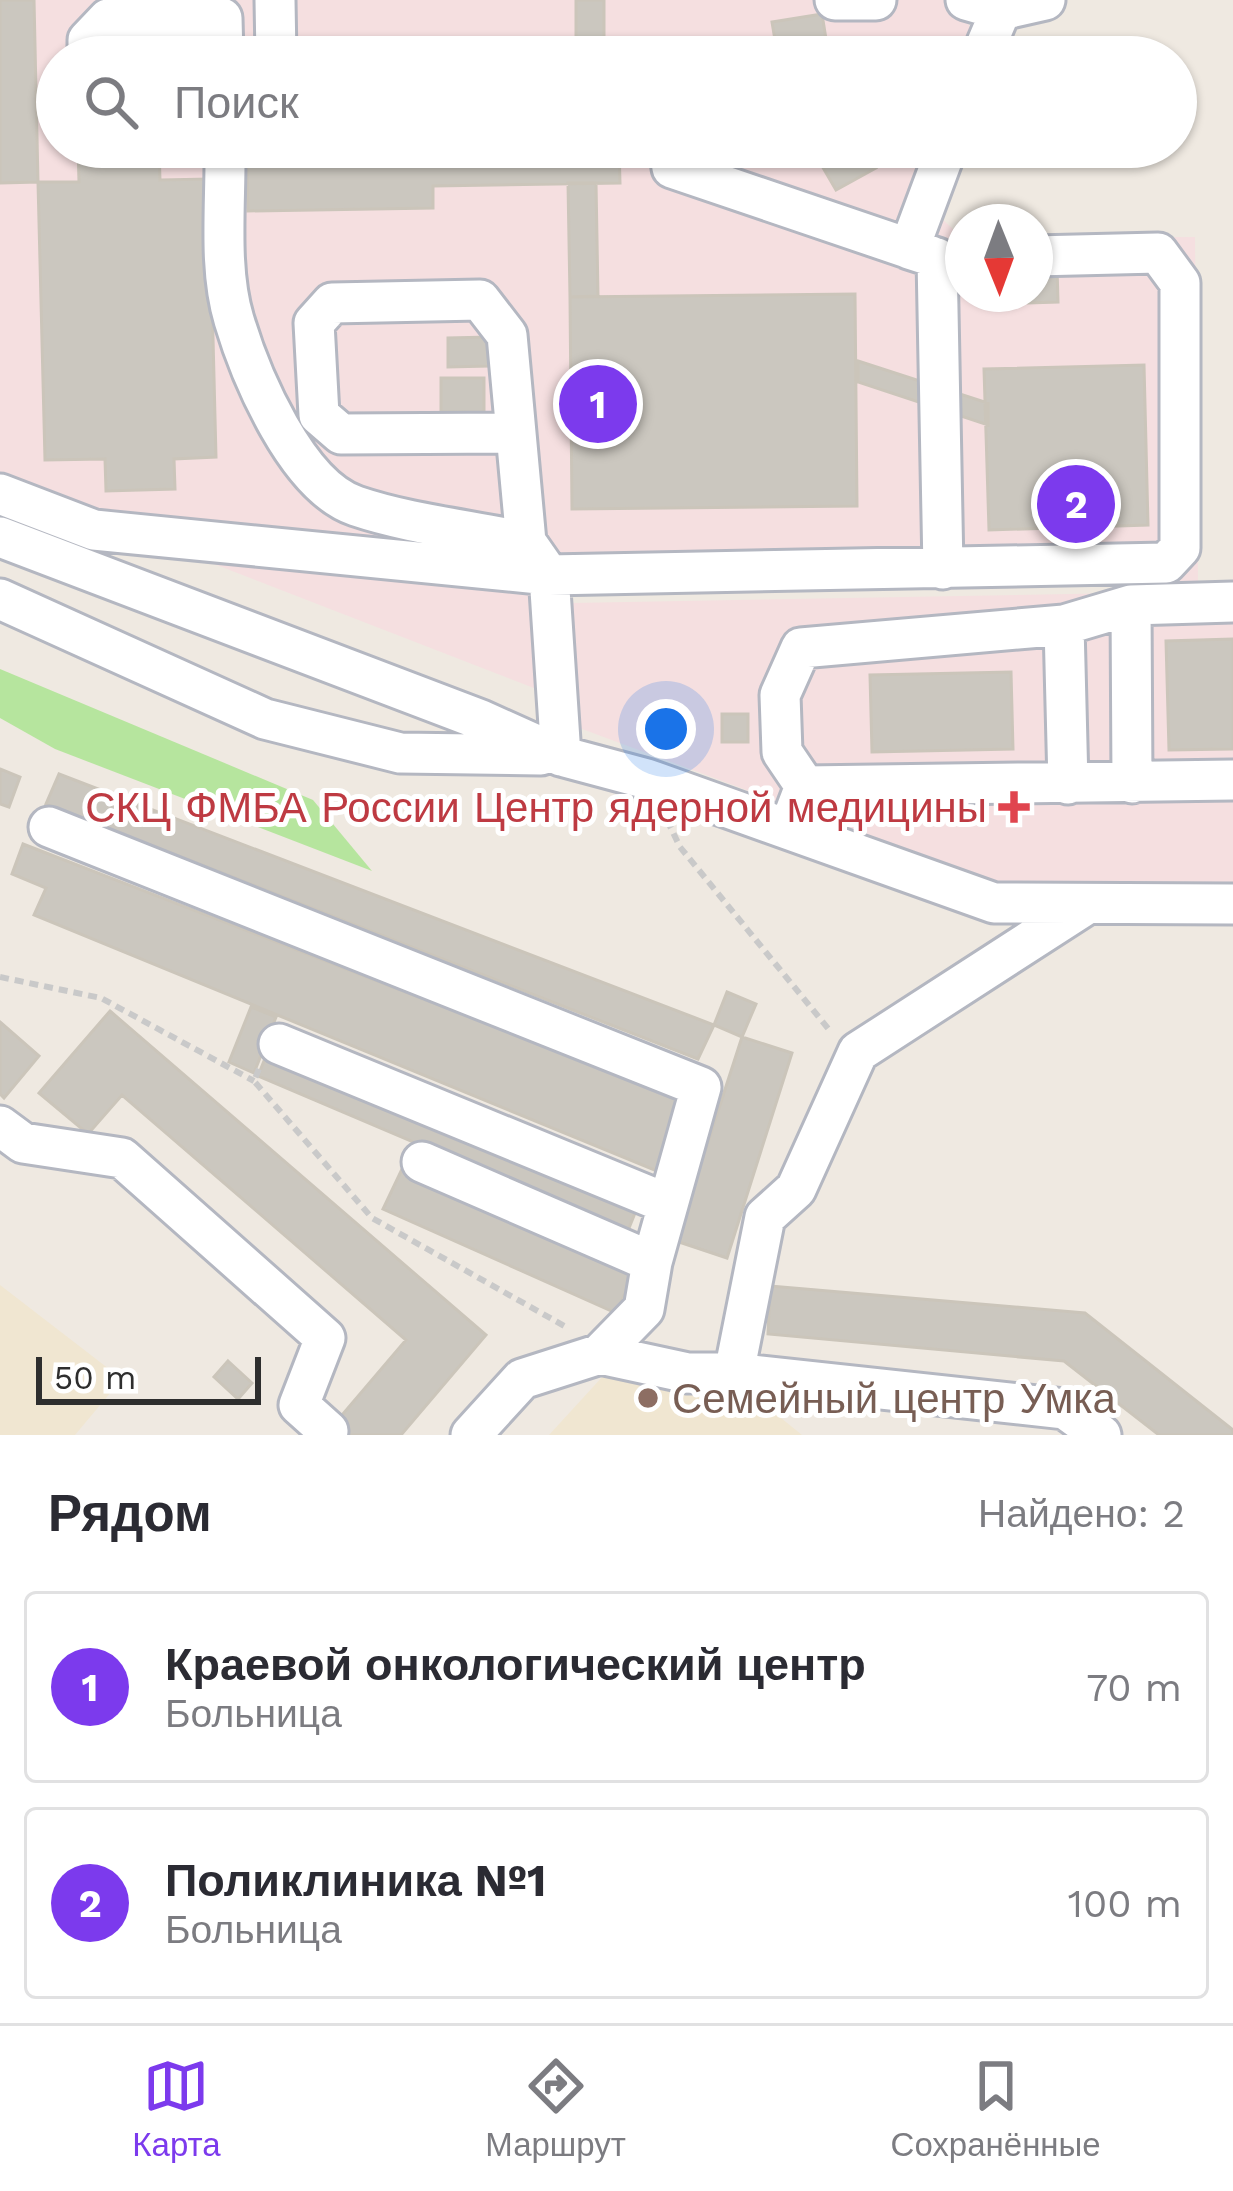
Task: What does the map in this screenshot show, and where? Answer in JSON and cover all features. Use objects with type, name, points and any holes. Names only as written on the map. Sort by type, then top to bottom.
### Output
[{"type":"street","points":[[275,0],[276,36]]},
{"type":"street","points":[[835,0],[876,0]]},
{"type":"street","points":[[984,36],[988,3],[1045,0]]},
{"type":"street","points":[[92,36],[108,19],[222,18],[222,36]]},
{"type":"street","points":[[225,168],[233,318],[283,436],[305,467],[323,488],[354,505],[526,542]]},
{"type":"street","points":[[672,168],[936,255]]},
{"type":"street","points":[[943,569],[936,255],[945,168]]},
{"type":"street","points":[[0,494],[94,530],[548,575],[1166,563],[1180,548],[1180,283],[1158,253],[1053,256]]},
{"type":"street","points":[[514,433],[341,434],[319,415],[314,323],[332,302],[480,300],[507,335],[526,542],[548,575],[561,756]]},
{"type":"street","points":[[0,537],[482,720],[561,756],[647,779],[994,903],[1233,904]]},
{"type":"street","points":[[0,599],[265,719],[400,753],[561,756]]},
{"type":"street","points":[[805,786],[782,752],[780,695],[801,648],[1064,625],[1131,605],[1233,602]]},
{"type":"street","points":[[1131,605],[1132,783]]},
{"type":"street","points":[[1064,625],[1068,784]]},
{"type":"street","points":[[805,786],[1233,780]]},
{"type":"street","points":[[789,828],[805,786]]},
{"type":"street","points":[[49,827],[701,1087],[652,1262],[644,1309],[522,1379],[471,1435]]},
{"type":"street","points":[[734,1373],[764,1217],[796,1189],[858,1052],[1087,904]]},
{"type":"street","points":[[279,1044],[668,1204]]},
{"type":"street","points":[[0,1126],[23,1143],[122,1159],[325,1338],[299,1405],[328,1431]]},
{"type":"street","points":[[422,1162],[652,1262]]},
{"type":"street","points":[[589,1344],[688,1373],[734,1373],[1065,1409],[1101,1435]]},
{"type":"path","points":[[647,779],[680,847],[832,1033],[858,1052]]},
{"type":"path","points":[[0,976],[100,998],[254,1081],[372,1218],[589,1344]]},
{"type":"path","points":[[254,1081],[266,1052],[279,1044]]},
{"type":"shaded area","points":[[0,0],[956,0],[974,36],[36,36],[36,168],[962,168],[945,204],[943,220],[945,312],[1053,312],[1053,238],[1195,237],[1198,581],[569,595],[539,690],[209,562],[91,548],[0,515]]},
{"type":"shaded area","name":"СКЦ ФМБА России Центр ядерной медицины","points":[[1233,591],[1233,890],[1014,889],[574,726],[572,603]]},
{"type":"shaded area","points":[[0,1285],[122,1379],[75,1435],[0,1435]]},
{"type":"shaded area","name":"Семейный центр Умка","points":[[604,1375],[770,1409],[802,1435],[549,1435]]},
{"type":"green space","points":[[0,669],[313,800],[372,871],[55,749],[0,718]]},
{"type":"building","points":[[0,0],[34,0],[38,182],[0,183]]},
{"type":"building","points":[[576,0],[604,0],[604,36],[576,36]]},
{"type":"building","points":[[822,14],[826,36],[774,36],[772,22]]},
{"type":"building","points":[[79,168],[160,168],[160,180],[209,179],[216,457],[174,459],[175,489],[106,491],[105,459],[45,460],[38,182],[79,182]]},
{"type":"building","points":[[247,168],[620,168],[620,183],[433,186],[433,208],[248,211]]},
{"type":"building","points":[[823,168],[876,168],[836,190]]},
{"type":"building","points":[[568,183],[596,183],[598,296],[570,297]]},
{"type":"building","points":[[1053,266],[1057,266],[1058,302],[1053,302]]},
{"type":"building","points":[[855,294],[857,506],[572,509],[570,297]]},
{"type":"building","points":[[489,337],[489,366],[448,367],[448,338]]},
{"type":"building","points":[[858,361],[988,403],[988,425],[858,382]]},
{"type":"building","points":[[1144,365],[1148,525],[989,530],[984,369]]},
{"type":"building","points":[[441,378],[484,378],[484,412],[441,412]]},
{"type":"building","points":[[1233,639],[1233,749],[1169,750],[1166,641]]},
{"type":"building","points":[[1011,672],[1013,749],[872,752],[870,675]]},
{"type":"building","points":[[722,714],[748,714],[748,742],[722,742]]},
{"type":"building","points":[[0,769],[20,777],[9,807],[0,804]]},
{"type":"building","points":[[59,774],[714,1025],[698,1059],[46,804]]},
{"type":"building","points":[[23,844],[684,1100],[657,1171],[34,915],[46,888],[12,874]]},
{"type":"building","points":[[727,992],[756,1004],[742,1037],[714,1025]]},
{"type":"building","points":[[251,1007],[276,1017],[254,1073],[229,1062]]},
{"type":"building","points":[[110,1011],[486,1335],[401,1435],[325,1435],[406,1340],[122,1095],[88,1134],[39,1093]]},
{"type":"building","points":[[0,1022],[39,1056],[4,1098],[0,1094]]},
{"type":"building","points":[[742,1037],[792,1053],[727,1258],[676,1241]]},
{"type":"building","points":[[268,1051],[637,1208],[627,1233],[258,1076]]},
{"type":"building","points":[[403,1167],[635,1271],[616,1313],[383,1209]]},
{"type":"building","points":[[770,1286],[1085,1313],[1233,1430],[1233,1435],[1159,1435],[1064,1361],[768,1334]]},
{"type":"building","points":[[228,1361],[252,1383],[238,1399],[214,1377]]},
{"type":"place","name":"Краевой онкологический центр","points":[[598,404]]},
{"type":"place","name":"Поликлиника №1","points":[[1076,504]]},
{"type":"place","name":"СКЦ ФМБА России Центр ядерной медицины","points":[[1014,807]]},
{"type":"place","name":"Семейный центр Умка","points":[[648,1398]]}]
